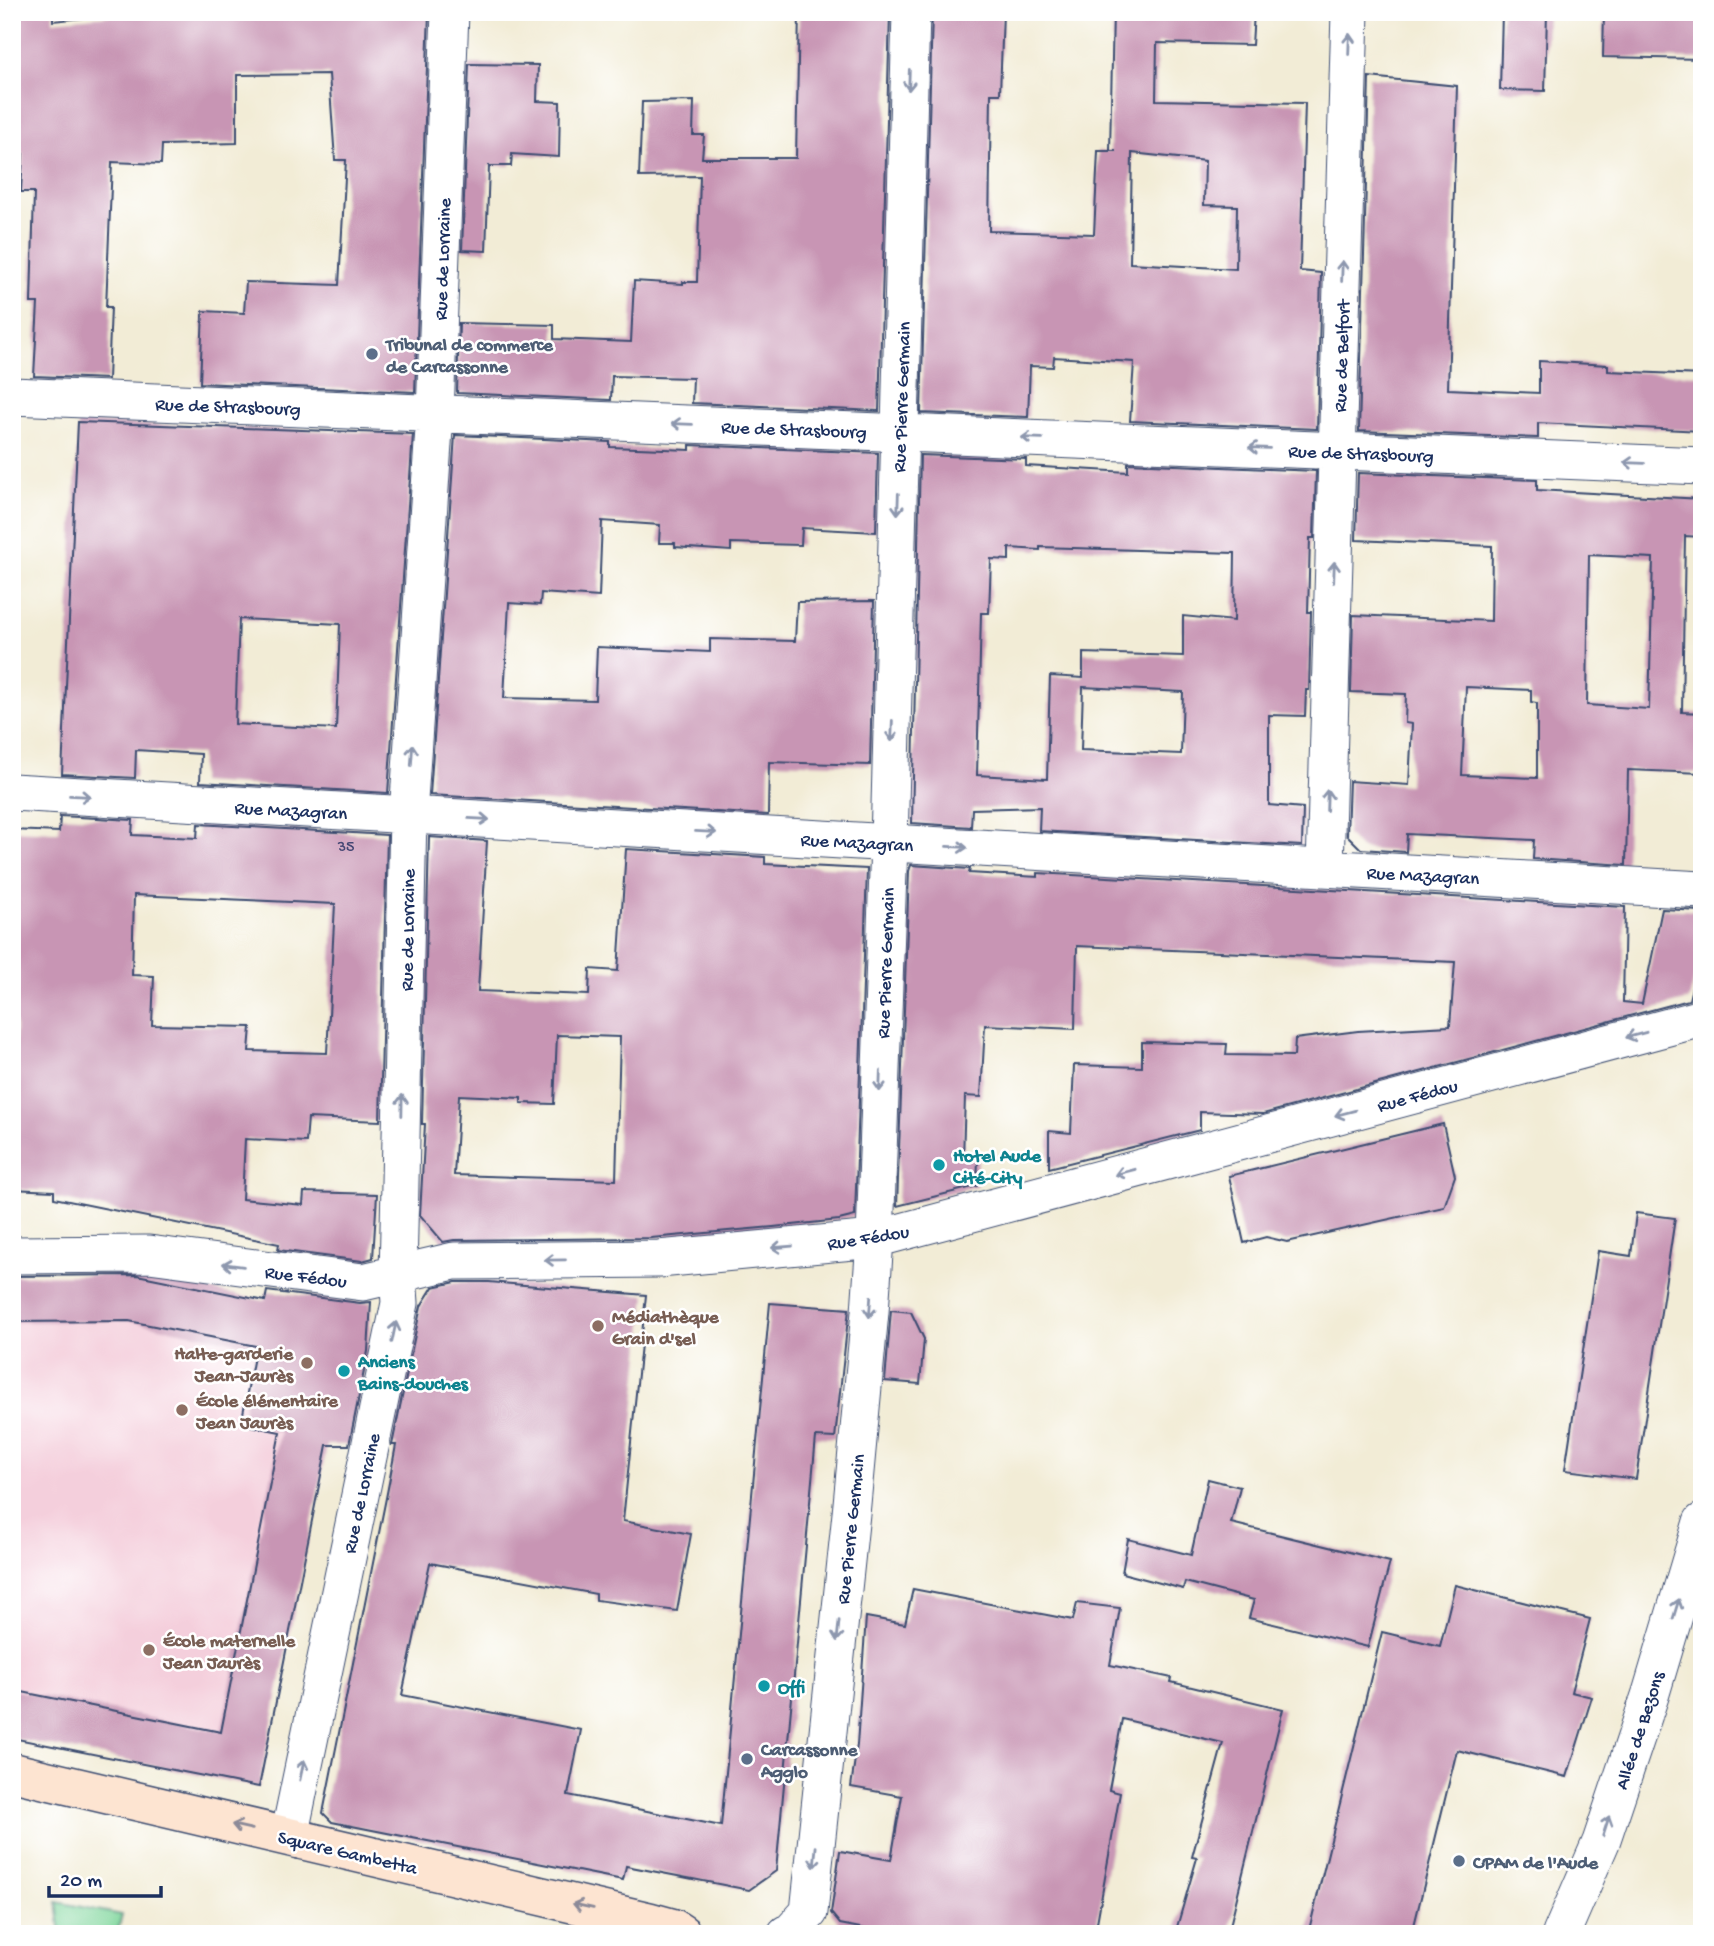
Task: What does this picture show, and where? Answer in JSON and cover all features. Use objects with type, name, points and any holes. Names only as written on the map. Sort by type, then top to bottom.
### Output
[{"type":"main road","name":"Square Gambetta","points":[[12,1772],[687,1932]]},
{"type":"street","name":"Rue de Lorraine","points":[[289,1837],[400,1303],[398,1275],[408,815],[435,414],[450,12]]},
{"type":"street","name":"Rue Pierre Germain","points":[[803,1926],[870,1312],[875,1239],[889,843],[911,12]]},
{"type":"street","name":"Rue de Belfort","points":[[1325,868],[1350,12]]},
{"type":"street","name":"Rue de Strasbourg","points":[[12,396],[1702,466]]},
{"type":"street","name":"Rue Mazagran","points":[[12,792],[1702,890]]},
{"type":"street","name":"Rue Fédou","points":[[12,1255],[149,1254],[363,1282],[454,1261],[659,1259],[875,1239],[1702,1018]]},
{"type":"street","name":"Allée de Bezons","points":[[1561,1934],[1601,1842],[1651,1693],[1702,1522]]},
{"type":"shaded area","points":[[12,1275],[137,1275],[264,1301],[267,1293],[371,1314],[346,1445],[328,1442],[259,1787],[12,1738]]},
{"type":"green space","points":[[57,1902],[122,1915],[117,1934],[61,1934]]},
{"type":"building","points":[[14,12],[53,12],[53,21],[147,12],[429,12],[415,392],[200,383],[203,311],[244,313],[246,282],[339,285],[346,160],[335,160],[329,74],[237,75],[237,143],[162,145],[161,164],[112,162],[106,307],[111,307],[108,379],[34,376],[38,303],[31,303],[34,192],[21,192],[23,154],[12,153]]},
{"type":"building","points":[[799,12],[890,12],[879,411],[692,403],[693,378],[612,376],[611,400],[457,393],[459,323],[554,325],[554,339],[631,342],[634,281],[683,284],[697,282],[700,176],[639,177],[642,102],[694,101],[693,135],[704,135],[702,158],[796,158]]},
{"type":"building","points":[[932,12],[1003,12],[1000,94],[991,94],[989,231],[1094,234],[1098,151],[1110,151],[1113,12],[1254,12],[1252,45],[1157,43],[1156,100],[1305,103],[1300,271],[1321,273],[1317,429],[1130,421],[1134,362],[1054,357],[1053,367],[1030,366],[1028,417],[921,413]],"holes":[[[1132,153],[1205,161],[1204,205],[1237,206],[1236,269],[1130,263]]]},
{"type":"building","points":[[1502,12],[1547,12],[1545,91],[1500,90]]},
{"type":"building","points":[[1604,12],[1702,12],[1702,59],[1603,57]]},
{"type":"building","points":[[469,64],[538,65],[537,101],[560,102],[559,157],[512,154],[511,166],[489,166],[486,251],[462,250]]},
{"type":"building","points":[[1369,77],[1457,86],[1448,389],[1539,393],[1539,361],[1608,365],[1608,371],[1702,375],[1702,431],[1538,423],[1538,438],[1359,431]]},
{"type":"building","points":[[78,422],[413,434],[388,793],[200,782],[201,754],[136,750],[135,778],[62,774]],"holes":[[[239,619],[340,624],[336,729],[235,724]]]},
{"type":"building","points":[[455,435],[610,442],[610,447],[690,450],[690,445],[878,453],[876,532],[802,528],[801,545],[731,543],[731,551],[675,547],[675,543],[659,543],[660,525],[602,521],[599,597],[541,593],[540,605],[509,603],[504,698],[595,700],[597,647],[710,652],[710,639],[795,641],[797,602],[874,601],[870,765],[769,762],[768,815],[430,795]]},
{"type":"building","points":[[920,455],[1026,459],[1026,466],[1128,472],[1128,463],[1316,471],[1314,538],[1310,538],[1309,690],[1306,690],[1305,716],[1269,715],[1269,805],[1303,808],[1302,846],[1039,831],[1040,807],[972,809],[971,827],[912,823]],"holes":[[[1040,547],[1235,553],[1234,621],[1183,616],[1183,656],[1083,653],[1083,678],[1050,676],[1047,779],[977,775],[981,613],[989,613],[991,559],[1009,560],[1009,548],[1040,550]],[[1083,687],[1183,692],[1181,754],[1081,750]]]},
{"type":"building","points":[[1358,473],[1537,480],[1537,490],[1702,499],[1702,537],[1685,536],[1682,712],[1702,713],[1702,773],[1628,770],[1626,865],[1533,859],[1534,840],[1407,834],[1406,852],[1361,849],[1347,835],[1349,781],[1409,785],[1412,724],[1405,723],[1406,694],[1351,692],[1353,615],[1491,621],[1492,546],[1356,540]],"holes":[[[1589,555],[1653,558],[1649,709],[1587,705]],[[1466,687],[1531,690],[1531,702],[1537,703],[1537,778],[1462,775]]]},
{"type":"building","points":[[60,816],[133,820],[132,835],[197,838],[198,824],[387,835],[380,1121],[308,1118],[306,1142],[245,1139],[242,1199],[303,1205],[304,1192],[377,1194],[373,1258],[362,1261],[278,1250],[279,1244],[54,1198],[54,1191],[12,1189],[16,1021],[12,1021],[12,830],[59,832]],"holes":[[[134,895],[335,904],[327,1053],[249,1051],[251,1027],[152,1025],[154,976],[132,975]]]},
{"type":"building","points":[[429,837],[487,841],[478,991],[589,995],[590,969],[618,971],[626,849],[765,857],[765,864],[867,869],[855,1216],[839,1220],[651,1238],[443,1242],[420,1215],[425,1124],[422,1124]],"holes":[[[557,1035],[620,1037],[616,1180],[454,1175],[459,1095],[521,1098],[521,1103],[554,1104]]]},
{"type":"building","points":[[911,865],[970,869],[969,873],[1038,877],[1038,873],[1625,907],[1623,1002],[1642,1004],[1662,909],[1701,911],[1702,946],[1689,1000],[1263,1114],[1200,1112],[1200,1130],[1049,1168],[1049,1131],[1071,1133],[1074,1065],[1142,1067],[1142,1042],[1227,1044],[1226,1055],[1294,1056],[1295,1039],[1358,1031],[1450,1026],[1455,962],[1077,946],[1075,1029],[985,1025],[981,1097],[965,1096],[963,1159],[978,1159],[977,1186],[897,1206]]},
{"type":"building","points":[[1443,1124],[1455,1176],[1444,1207],[1287,1242],[1266,1237],[1244,1243],[1229,1176]]},
{"type":"building","points":[[1636,1213],[1675,1218],[1636,1479],[1565,1470],[1598,1251],[1631,1256]]},
{"type":"building","points":[[137,1275],[265,1301],[267,1291],[360,1303],[371,1302],[368,1351],[349,1445],[327,1445],[259,1787],[12,1738],[12,1690],[221,1732],[280,1432],[241,1424],[256,1346],[129,1321],[12,1322],[12,1276]]},
{"type":"building","points":[[456,1282],[489,1282],[646,1295],[623,1521],[691,1534],[677,1611],[596,1600],[596,1594],[430,1563],[402,1695],[581,1730],[568,1795],[721,1826],[770,1303],[849,1309],[835,1438],[816,1437],[776,1871],[749,1890],[626,1866],[623,1880],[332,1822],[323,1813],[389,1483],[396,1445],[392,1445],[421,1306],[433,1287]]},
{"type":"building","points":[[891,1310],[911,1312],[924,1339],[920,1384],[885,1381]]},
{"type":"building","points":[[1208,1479],[1240,1487],[1231,1523],[1390,1562],[1368,1647],[1249,1618],[1254,1600],[1185,1582],[1183,1589],[1122,1573],[1128,1539],[1191,1555]]},
{"type":"building","points":[[1455,1585],[1590,1619],[1571,1692],[1592,1697],[1567,1777],[1457,1750],[1412,1934],[1308,1934],[1382,1632],[1440,1646]]},
{"type":"building","points":[[913,1589],[1073,1620],[1077,1603],[1120,1608],[1110,1665],[1172,1678],[1171,1682],[1283,1709],[1228,1934],[1175,1934],[1197,1858],[1192,1857],[1223,1743],[1122,1719],[1109,1790],[1120,1793],[1095,1934],[891,1934],[840,1924],[831,1913],[840,1851],[891,1860],[902,1796],[851,1787],[857,1745],[866,1617],[905,1624]]},
{"type":"place","name":"Tribunal de commerce de Carcassonne","points":[[372,354]]},
{"type":"place","name":"Hotel Aude Cité-City","points":[[939,1165]]},
{"type":"place","name":"Médiathèque Grain d'sel","points":[[598,1326]]},
{"type":"place","name":"Halte-garderie Jean-Jaurès","points":[[307,1363]]},
{"type":"place","name":"Anciens Bains-douches","points":[[344,1371]]},
{"type":"place","name":"École élémentaire Jean Jaurès","points":[[182,1410]]},
{"type":"place","name":"École maternelle Jean Jaurès","points":[[149,1650]]},
{"type":"place","name":"Offi","points":[[764,1686]]},
{"type":"place","name":"Carcassonne Agglo","points":[[747,1759]]},
{"type":"place","name":"CPAM de l'Aude","points":[[1459,1861]]}]
